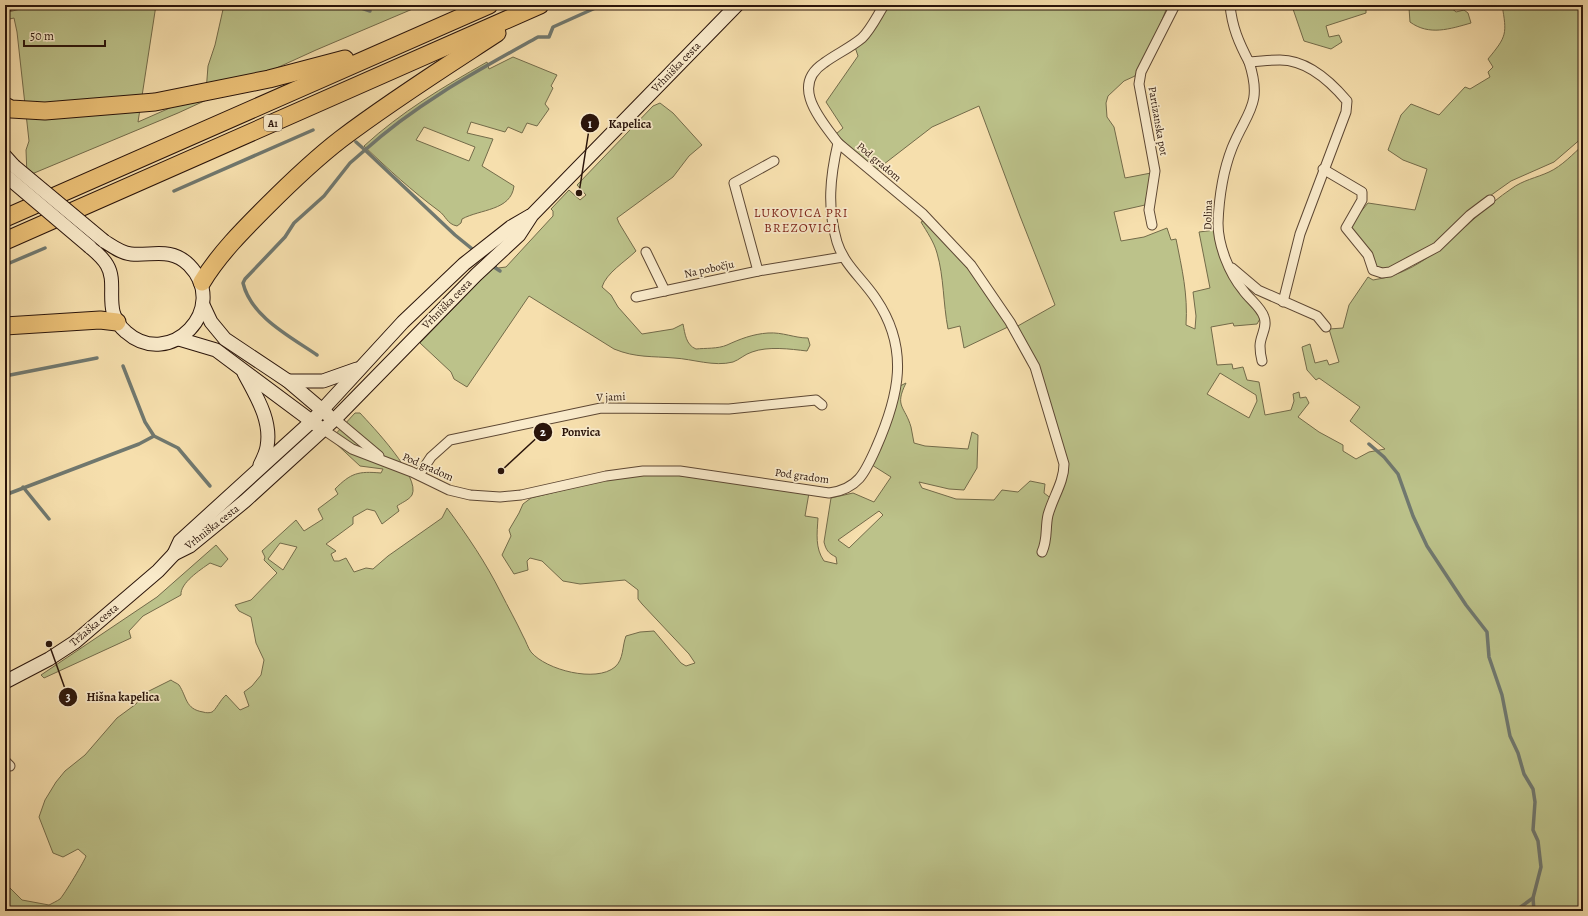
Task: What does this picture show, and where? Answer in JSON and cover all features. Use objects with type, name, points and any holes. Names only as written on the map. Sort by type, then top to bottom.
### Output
[{"type":"highway","name":"A1","points":[[5,218],[489,5]]},
{"type":"highway","name":"A1","points":[[5,241],[540,5]]},
{"type":"highway","points":[[202,282],[213,264],[247,226],[292,181],[340,140],[409,90],[540,5]]},
{"type":"highway","points":[[5,106],[11,109],[45,111],[155,102],[269,79],[412,39]]},
{"type":"highway","points":[[5,98],[45,111]]},
{"type":"highway","points":[[5,326],[100,320],[117,322]]},
{"type":"main road","name":"Vrhniška cesta","points":[[174,554],[190,546],[239,506],[324,430],[476,275],[504,241],[511,227],[532,215],[736,5]]},
{"type":"main road","points":[[8,166],[104,241],[119,250],[130,254],[160,252],[175,256],[188,264],[202,282],[203,305],[198,319],[190,330],[179,339],[165,343],[151,344],[138,340],[126,332],[117,322],[112,306],[110,293],[112,280],[107,265],[8,166]]},
{"type":"main road","name":"Vrhniška cesta","points":[[174,554],[180,541],[312,421],[403,322],[464,264],[504,241]]},
{"type":"main road","points":[[203,305],[212,322],[225,339],[288,381],[335,419]]},
{"type":"main road","points":[[179,339],[216,350],[324,430]]},
{"type":"main road","points":[[288,381],[323,381],[359,369]]},
{"type":"main road","points":[[242,370],[262,407],[267,423],[267,447],[260,467]]},
{"type":"main road","name":"Tržaška cesta","points":[[5,682],[75,642],[158,571],[174,554]]},
{"type":"street","points":[[5,6],[11,5]]},
{"type":"street","name":"Pod gradom","points":[[884,5],[863,37],[847,49],[822,64],[810,80],[809,96],[813,107],[838,143],[923,214],[971,265],[1014,328],[1035,367],[1064,464],[1063,476],[1048,516],[1046,543],[1042,552]]},
{"type":"street","name":"Partizanska pot","points":[[1152,225],[1149,210],[1155,171],[1139,84],[1141,72],[1175,5]]},
{"type":"street","name":"Dolina","points":[[1230,5],[1237,41],[1249,62],[1253,74],[1255,97],[1232,148],[1222,185],[1218,225],[1221,241],[1235,279],[1264,316],[1265,327],[1260,346],[1262,361]]},
{"type":"street","points":[[1249,62],[1281,60],[1300,63],[1335,86],[1347,101],[1346,112],[1323,169],[1300,234],[1283,302]]},
{"type":"street","name":"Pod gradom","points":[[384,460],[449,490],[485,497],[521,495],[606,476],[643,471],[680,471],[829,493],[850,488],[861,478],[880,439],[890,412],[899,367],[896,343],[887,318],[876,298],[842,257],[837,241],[830,198],[831,172],[838,143]]},
{"type":"street","points":[[758,271],[734,183],[774,162]]},
{"type":"street","points":[[1323,169],[1362,192],[1362,200],[1346,228],[1368,255],[1373,270],[1382,273],[1390,272],[1437,247],[1490,200]]},
{"type":"street","points":[[646,252],[665,291]]},
{"type":"street","name":"Na pobočju","points":[[636,297],[758,271],[842,257]]},
{"type":"street","points":[[1229,264],[1258,290],[1317,316],[1326,327]]},
{"type":"street","name":"V jami","points":[[419,475],[431,457],[450,440],[601,408],[729,409],[816,400],[822,404]]},
{"type":"street","points":[[335,419],[384,460]]},
{"type":"street","points":[[324,430],[352,449],[384,460]]},
{"type":"green space","points":[[35,5],[156,5],[138,122],[206,92],[208,66],[215,45],[224,5],[422,5],[316,50],[178,113],[27,176],[26,150],[29,141],[17,32],[14,18],[5,20],[5,13]]},
{"type":"green space","points":[[887,5],[1168,5],[1157,32],[1135,76],[1124,81],[1108,96],[1106,103],[1107,117],[1114,127],[1125,178],[1151,173],[1145,205],[1114,212],[1121,241],[1144,237],[1167,228],[1171,240],[1176,239],[1184,282],[1186,325],[1195,329],[1196,316],[1193,292],[1210,288],[1199,232],[1215,230],[1222,257],[1261,317],[1257,324],[1234,326],[1233,323],[1211,327],[1217,365],[1232,364],[1233,369],[1243,367],[1247,380],[1259,382],[1265,415],[1291,410],[1294,401],[1293,394],[1299,392],[1300,398],[1306,397],[1309,403],[1298,417],[1319,432],[1343,445],[1343,451],[1356,459],[1369,452],[1385,449],[1350,421],[1360,407],[1319,378],[1316,380],[1307,370],[1302,347],[1310,344],[1315,363],[1327,360],[1329,365],[1339,362],[1329,329],[1343,328],[1349,305],[1368,277],[1373,280],[1394,275],[1413,267],[1446,243],[1494,201],[1525,181],[1558,167],[1583,145],[1583,911],[5,911],[5,889],[9,887],[22,900],[49,905],[60,899],[66,891],[86,856],[78,849],[63,857],[53,853],[39,817],[45,800],[65,771],[85,755],[117,718],[136,704],[145,693],[171,680],[179,685],[187,702],[197,710],[207,713],[212,712],[226,695],[240,710],[249,706],[244,692],[252,686],[261,675],[264,660],[256,643],[251,617],[239,611],[235,605],[251,600],[277,573],[264,560],[265,557],[262,551],[296,520],[304,531],[323,519],[318,509],[338,494],[335,489],[346,479],[355,474],[366,472],[381,473],[383,469],[360,466],[331,439],[355,413],[360,413],[394,452],[409,476],[413,487],[412,495],[397,506],[399,511],[382,524],[375,511],[367,509],[353,517],[353,524],[326,544],[336,551],[331,554],[334,561],[339,561],[346,558],[354,572],[366,568],[373,569],[388,556],[442,518],[447,508],[489,571],[531,652],[538,658],[559,669],[584,674],[607,672],[615,667],[620,660],[626,636],[640,632],[654,631],[681,663],[686,666],[695,663],[689,654],[638,599],[638,590],[625,580],[580,584],[563,581],[542,561],[530,558],[527,561],[528,570],[514,574],[502,555],[511,536],[509,530],[523,504],[531,498],[604,480],[642,475],[675,475],[809,493],[805,516],[818,518],[817,541],[821,556],[824,561],[837,564],[836,557],[828,551],[824,542],[831,498],[853,493],[874,502],[891,477],[872,465],[898,387],[906,383],[901,397],[901,402],[909,420],[914,443],[925,446],[968,449],[972,432],[978,435],[977,468],[964,490],[949,489],[919,482],[922,488],[956,499],[994,500],[1002,490],[1018,492],[1030,481],[1045,484],[1044,493],[1052,499],[1049,528],[1066,468],[1016,327],[1055,305],[979,106],[932,127],[875,171],[836,134],[843,128],[826,102],[858,56],[855,47]],"holes":[[[1220,373],[1256,395],[1257,401],[1249,418],[1207,394]],[[879,511],[883,515],[849,548],[838,540]],[[280,543],[297,547],[283,570],[268,559]]]},
{"type":"green space","points":[[1298,5],[1366,5],[1366,13],[1326,26],[1329,37],[1339,35],[1342,42],[1331,49],[1304,41],[1293,9]]},
{"type":"green space","points":[[1384,5],[1448,5],[1456,12],[1464,10],[1468,13],[1471,23],[1440,30],[1425,29],[1410,22],[1409,8]]},
{"type":"green space","points":[[1502,5],[1583,5],[1583,137],[1554,162],[1511,181],[1487,198],[1437,245],[1383,271],[1376,269],[1367,247],[1350,229],[1358,215],[1368,203],[1415,210],[1427,169],[1403,160],[1388,150],[1401,115],[1411,104],[1439,115],[1465,87],[1470,89],[1490,77],[1488,72],[1493,67],[1488,59],[1499,45],[1505,29]]},
{"type":"green space","points":[[513,57],[557,75],[551,86],[553,88],[545,104],[549,109],[537,126],[527,123],[522,133],[508,127],[505,132],[471,122],[467,133],[493,139],[482,166],[514,186],[512,194],[501,205],[462,219],[461,223],[457,226],[449,222],[441,213],[400,180],[364,146],[408,111],[439,91],[487,62],[489,69]],"holes":[[[424,127],[475,147],[469,161],[416,140]]]},
{"type":"green space","points":[[660,103],[673,113],[702,145],[689,156],[673,177],[617,218],[636,251],[612,272],[602,287],[611,295],[618,307],[642,334],[673,329],[683,324],[688,342],[696,349],[716,348],[757,334],[779,333],[808,338],[810,345],[807,351],[779,348],[758,350],[733,362],[718,364],[630,354],[614,349],[529,296],[467,387],[454,379],[451,372],[420,343],[495,265],[498,268],[506,267],[553,216],[553,211],[551,209],[569,190],[580,200],[586,195],[577,185],[653,106]]},
{"type":"green space","points":[[925,220],[968,265],[1010,326],[964,348],[960,326],[948,329],[939,262],[934,245],[921,222]]},
{"type":"green space","points":[[216,545],[228,559],[221,567],[210,563],[196,573],[187,581],[181,595],[143,616],[129,631],[131,638],[44,678],[41,675],[157,597]]},
{"type":"waterway","points":[[353,5],[370,11]]},
{"type":"waterway","points":[[356,142],[365,150],[405,117],[448,89],[538,37],[549,37],[553,27],[602,5]]},
{"type":"waterway","points":[[174,191],[313,130]]},
{"type":"waterway","points":[[317,355],[284,333],[263,316],[247,295],[243,283],[245,279],[285,237],[294,223],[324,196],[350,163],[365,150],[455,235],[487,261]]},
{"type":"waterway","points":[[5,265],[45,248]]},
{"type":"waterway","points":[[491,265],[500,271]]},
{"type":"waterway","points":[[5,376],[97,358]]},
{"type":"waterway","points":[[123,366],[145,422],[154,436],[178,448],[210,486]]},
{"type":"waterway","points":[[5,495],[139,444],[154,436]]},
{"type":"waterway","points":[[1369,444],[1384,457],[1398,474],[1413,516],[1427,546],[1466,605],[1487,632],[1489,657],[1502,695],[1510,736],[1518,753],[1524,774],[1533,789],[1535,802],[1533,830],[1538,841],[1541,867],[1533,898],[1534,911]]},
{"type":"waterway","points":[[23,487],[49,519]]},
{"type":"waterway","points":[[1515,911],[1533,898]]},
{"type":"place","name":"Kapelica","points":[[579,193]]},
{"type":"place","name":"Ponvica","points":[[501,471]]},
{"type":"place","name":"Hišna kapelica","points":[[49,644]]},
{"type":"district","name":"LUKOVICA PRI BREZOVICI","points":[[801,220]]}]
